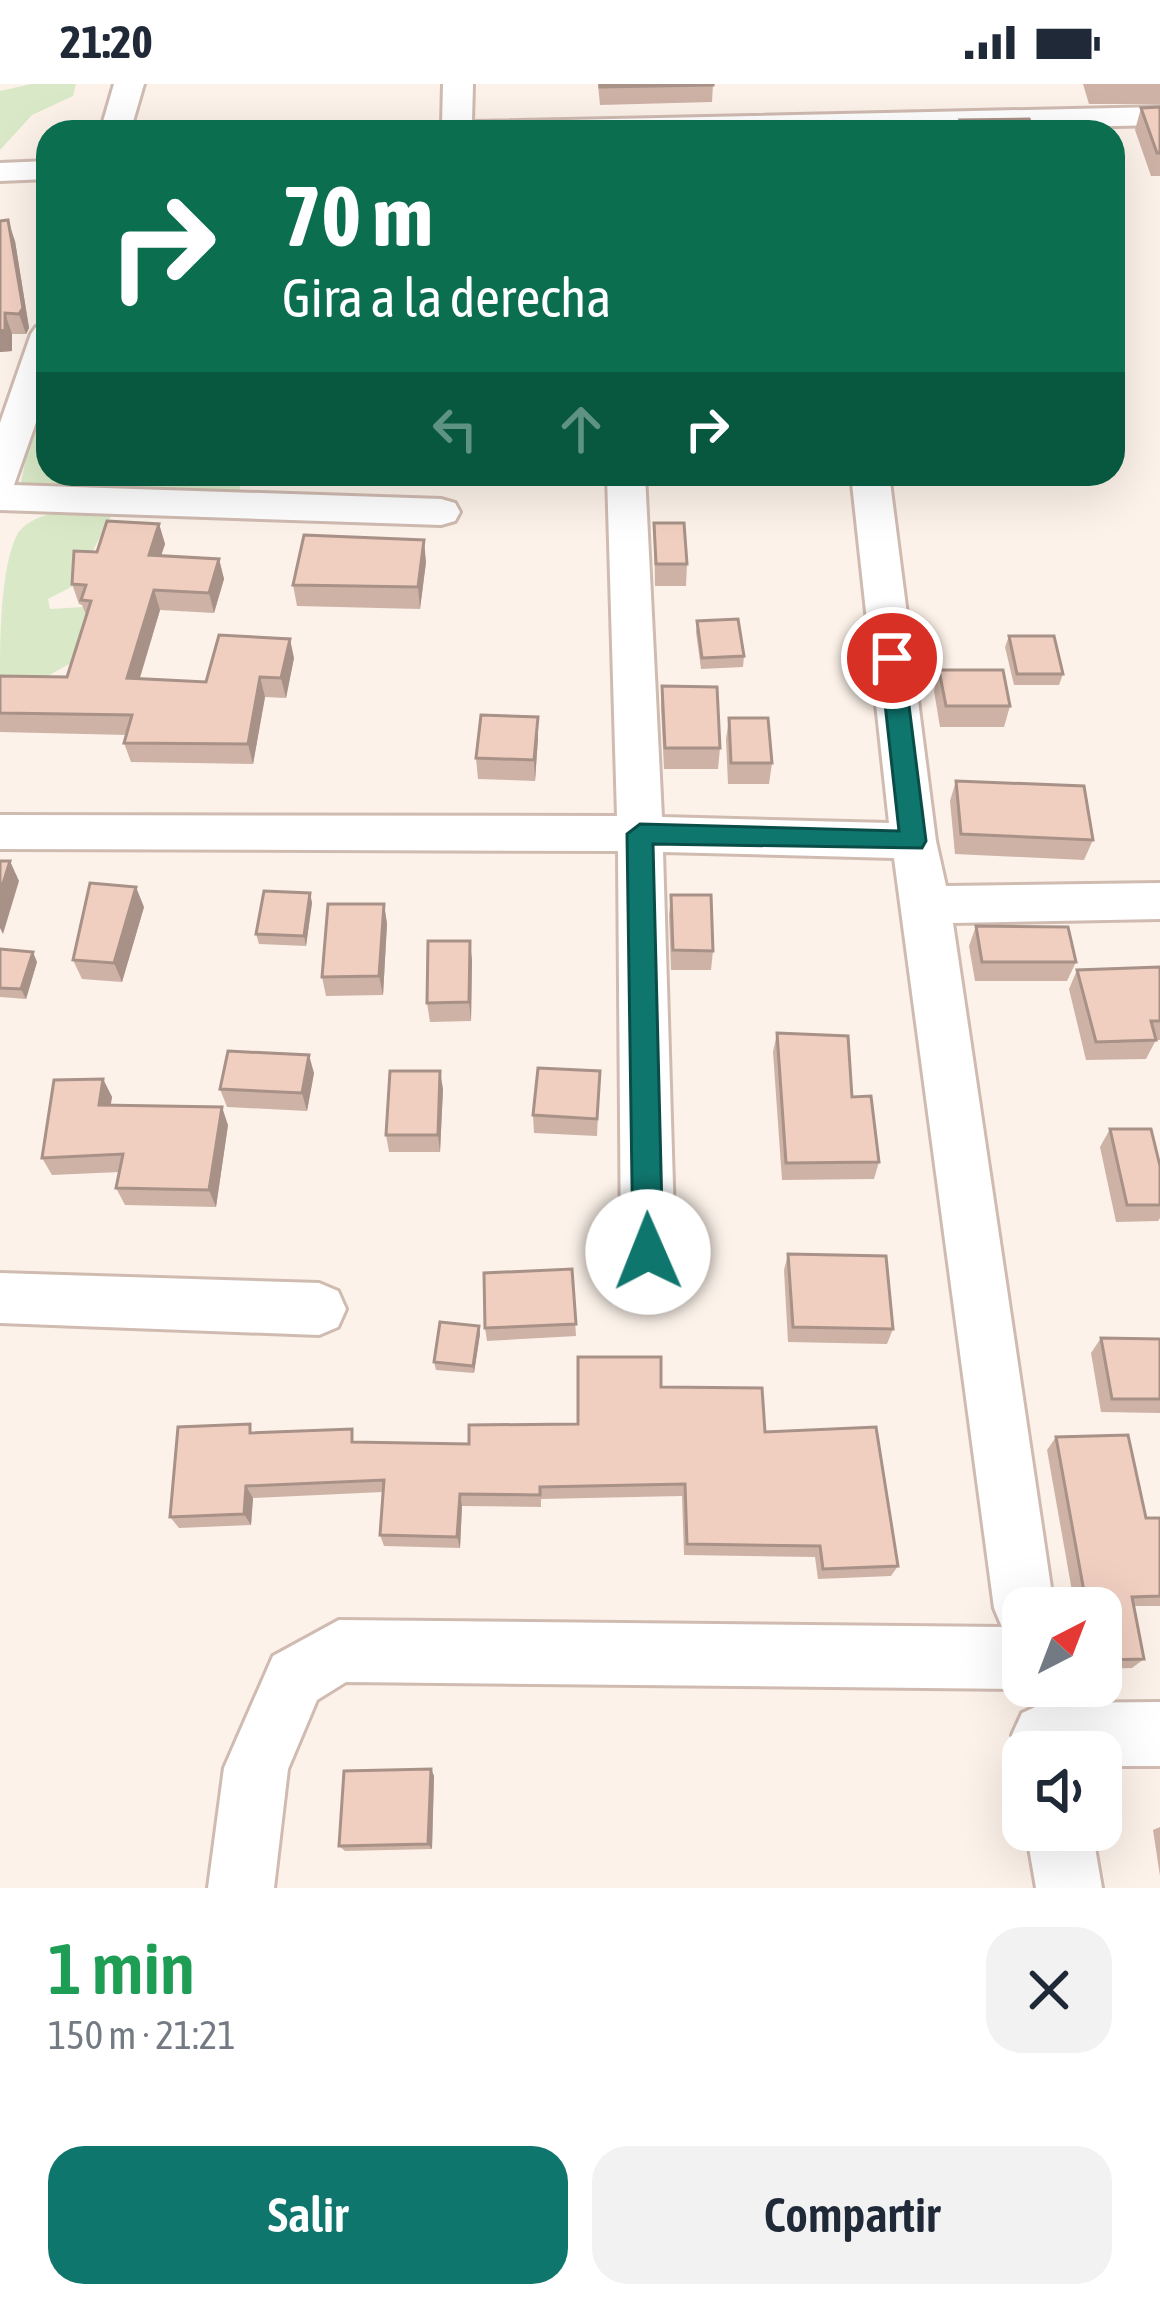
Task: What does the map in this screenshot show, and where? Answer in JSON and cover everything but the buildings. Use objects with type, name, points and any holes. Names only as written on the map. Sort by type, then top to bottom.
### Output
[{"type":"street","points":[[119,120],[130,84]]},
{"type":"street","points":[[454,120],[458,84]]},
{"type":"street","points":[[820,84],[828,120]]},
{"type":"street","points":[[1058,120],[1160,116]]},
{"type":"street","points":[[0,172],[36,170]]},
{"type":"street","points":[[0,478],[36,393]]},
{"type":"street","points":[[626,486],[640,834],[648,1252]]},
{"type":"street","points":[[871,486],[913,841],[927,905],[1021,1587]]},
{"type":"street","points":[[0,497],[441,512]]},
{"type":"street","points":[[0,832],[640,834],[913,841]]},
{"type":"street","points":[[927,905],[1160,901]]},
{"type":"street","points":[[0,1298],[319,1309]]},
{"type":"street","points":[[241,1888],[256,1768],[295,1678],[339,1651],[1002,1658]]},
{"type":"street","points":[[1042,1724],[1160,1734]]},
{"type":"street","points":[[1063,1851],[1069,1888]]},
{"type":"green space","points":[[31,84],[76,84],[73,96],[32,115],[0,150],[0,91]]},
{"type":"green space","points":[[36,409],[36,486],[240,486],[239,498],[16,507]]},
{"type":"green space","points":[[68,510],[112,514],[75,585],[48,599],[50,609],[83,607],[88,620],[82,657],[26,688],[0,681],[2,605],[12,547],[28,523]]},
{"type":"route","points":[[648,1252],[640,834],[913,841],[892,658]]}]
